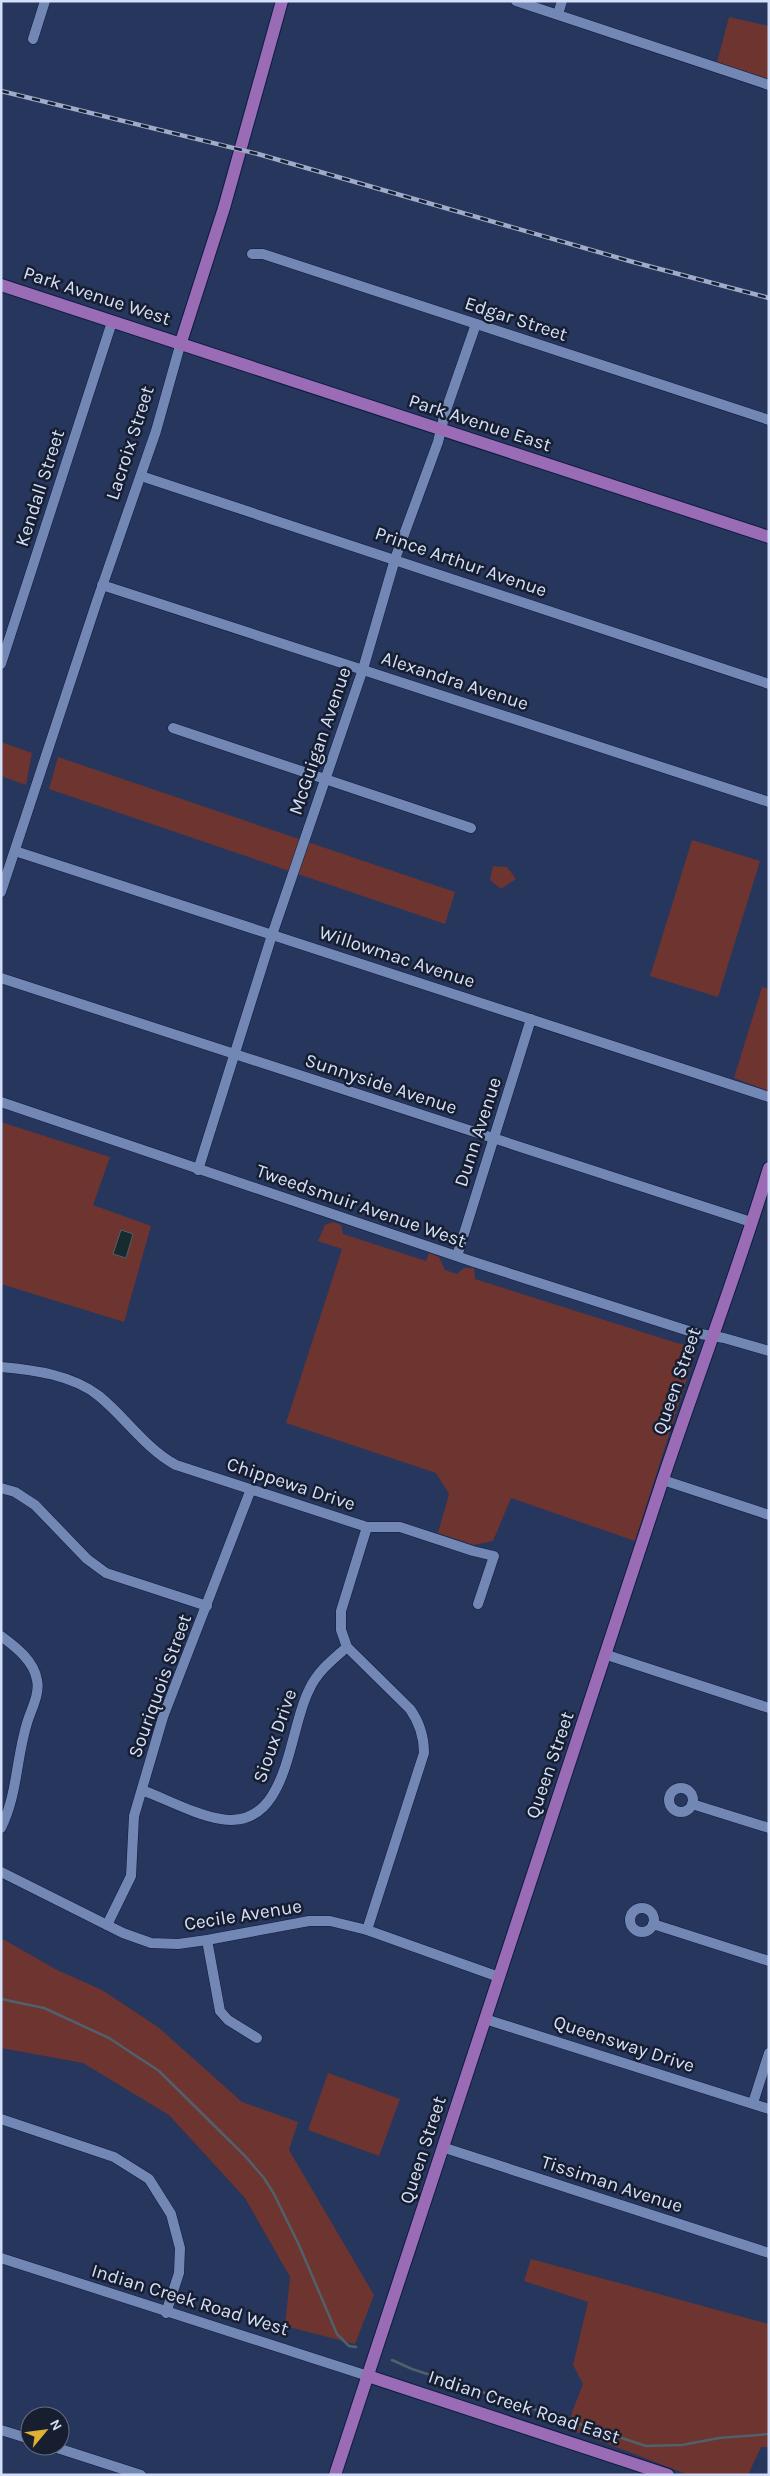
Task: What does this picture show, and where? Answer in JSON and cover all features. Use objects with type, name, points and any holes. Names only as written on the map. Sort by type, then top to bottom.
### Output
[{"type":"main road","name":"Lacroix Street","points":[[181,342],[224,208],[282,1]]},
{"type":"main road","name":"Park Avenue West","points":[[1,285],[112,322],[181,342]]},
{"type":"main road","name":"Park Avenue East","points":[[181,342],[237,364],[769,538]]},
{"type":"main road","name":"Queen Street","points":[[335,2475],[607,1655],[663,1480],[751,1222],[766,1186],[769,1168]]},
{"type":"main road","name":"Indian Creek Road East","points":[[368,2376],[668,2475]]},
{"type":"street","points":[[33,39],[45,1]]},
{"type":"street","points":[[516,1],[769,85]]},
{"type":"street","points":[[558,14],[562,1]]},
{"type":"street","name":"Edgar Street","points":[[252,254],[263,254],[769,420]]},
{"type":"street","name":"Kendall Street","points":[[1,664],[112,322]]},
{"type":"street","name":"McGuigan Avenue","points":[[198,1170],[272,936],[363,670],[395,559],[476,324]]},
{"type":"street","name":"Lacroix Street","points":[[1,892],[102,584],[140,476],[181,342]]},
{"type":"street","name":"Prince Arthur Avenue","points":[[140,476],[769,684]]},
{"type":"street","name":"Alexandra Avenue","points":[[102,584],[769,802]]},
{"type":"street","points":[[173,728],[471,828]]},
{"type":"street","name":"Willowmac Avenue","points":[[15,851],[769,1097]]},
{"type":"street","name":"Sunnyside Avenue","points":[[1,978],[494,1140],[751,1222]]},
{"type":"street","name":"Dunn Avenue","points":[[457,1256],[531,1019]]},
{"type":"street","name":"Tweedsmuir Avenue West","points":[[1,1102],[457,1256],[712,1336],[769,1351]]},
{"type":"street","name":"Chippewa Drive","points":[[1,1367],[58,1377],[87,1388],[100,1397],[156,1452],[176,1465],[366,1527],[341,1612],[341,1630],[347,1647]]},
{"type":"street","points":[[663,1480],[769,1515]]},
{"type":"street","points":[[1,1488],[15,1492],[35,1506],[88,1560],[106,1574],[207,1606]]},
{"type":"street","name":"Souriquois Street","points":[[107,1925],[131,1876],[134,1816],[163,1717],[251,1489]]},
{"type":"street","points":[[366,1527],[400,1526],[473,1551],[494,1556],[478,1604]]},
{"type":"street","points":[[1,1636],[30,1663],[38,1681],[37,1692],[20,1744],[12,1802],[1,1828]]},
{"type":"street","points":[[347,1647],[410,1709],[421,1728],[424,1744],[423,1762],[367,1930]]},
{"type":"street","name":"Sioux Drive","points":[[142,1790],[221,1820],[241,1819],[256,1813],[274,1795],[281,1782],[302,1704],[309,1689],[318,1675],[347,1647]]},
{"type":"street","points":[[607,1655],[769,1708]]},
{"type":"street","points":[[692,1804],[769,1828]]},
{"type":"street","name":"Cecile Avenue","points":[[1,1872],[107,1925],[151,1943],[178,1944],[309,1921],[330,1921],[367,1930],[499,1977]]},
{"type":"street","points":[[653,1924],[769,1961]]},
{"type":"street","points":[[207,1940],[220,2011],[228,2020],[256,2038]]},
{"type":"street","name":"Queensway Drive","points":[[485,2019],[769,2109]]},
{"type":"street","points":[[753,2103],[769,2053]]},
{"type":"street","points":[[1,2119],[114,2156],[149,2179],[171,2214],[180,2248],[179,2273],[166,2313]]},
{"type":"street","name":"Tissiman Avenue","points":[[444,2148],[769,2253]]},
{"type":"street","name":"Indian Creek Road West","points":[[1,2258],[166,2313],[368,2376]]},
{"type":"street","points":[[1,2430],[20,2436]]},
{"type":"street","points":[[70,2452],[141,2475]]},
{"type":"shaded area","points":[[729,17],[768,26],[769,24],[769,79],[717,62]]},
{"type":"shaded area","points":[[1,742],[32,753],[26,785],[1,776]]},
{"type":"shaded area","points":[[58,757],[455,892],[445,924],[49,789]]},
{"type":"shaded area","points":[[692,840],[760,861],[718,997],[650,976]]},
{"type":"shaded area","points":[[493,866],[507,867],[516,879],[501,889],[490,880]]},
{"type":"shaded area","points":[[762,987],[769,989],[769,1091],[734,1078]]},
{"type":"shaded area","points":[[1,1122],[110,1157],[93,1205],[151,1226],[124,1322],[1,1284]]},
{"type":"shaded area","points":[[333,1222],[341,1225],[343,1234],[426,1261],[429,1253],[439,1257],[445,1270],[457,1274],[464,1268],[474,1268],[475,1279],[677,1343],[697,1347],[635,1541],[511,1498],[493,1541],[474,1545],[438,1533],[449,1494],[436,1473],[286,1423],[342,1249],[318,1241],[325,1225]]},
{"type":"shaded area","points":[[121,1230],[133,1234],[126,1258],[113,1254]]},
{"type":"shaded area","points":[[1,1938],[57,1970],[102,1990],[158,2027],[242,2102],[298,2122],[289,2150],[374,2295],[355,2344],[285,2326],[290,2277],[245,2198],[169,2115],[83,2063],[1,2048]]},
{"type":"shaded area","points":[[328,2073],[400,2099],[379,2156],[308,2130]]},
{"type":"shaded area","points":[[531,2259],[769,2324],[769,2447],[761,2447],[748,2475],[689,2475],[566,2428],[583,2384],[573,2365],[588,2302],[524,2281]]},
{"type":"waterway","points":[[1,1999],[44,2008],[109,2038],[159,2071],[245,2156],[264,2178],[299,2245],[337,2334],[349,2346],[356,2347]]},
{"type":"waterway","points":[[392,2360],[412,2369],[646,2446],[682,2445],[719,2438],[769,2434]]},
{"type":"railway","points":[[1,91],[258,154],[633,262],[769,298]]}]
